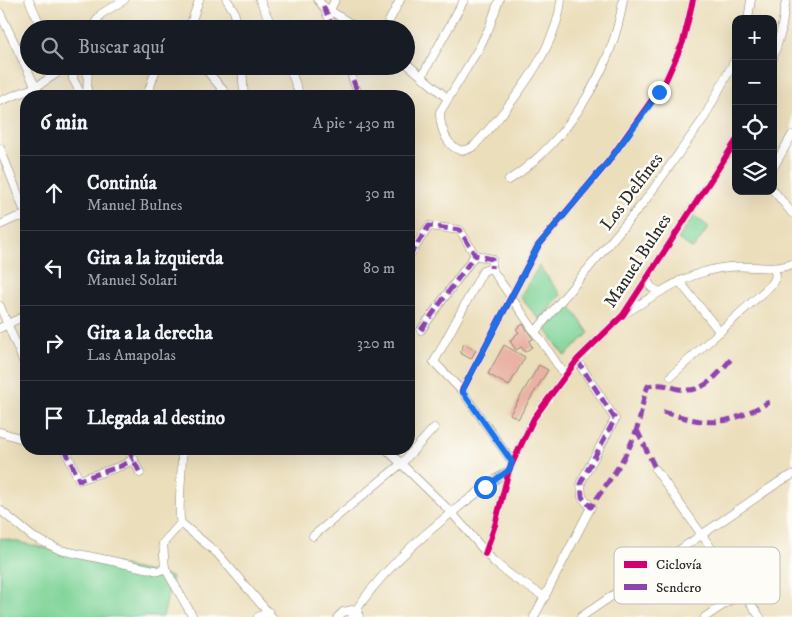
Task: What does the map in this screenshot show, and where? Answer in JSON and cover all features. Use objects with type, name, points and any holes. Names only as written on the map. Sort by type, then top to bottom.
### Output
[{"type":"street","points":[[29,0],[38,20]]},
{"type":"street","points":[[98,20],[102,14],[124,0]]},
{"type":"street","points":[[193,20],[199,0]]},
{"type":"street","points":[[228,0],[236,20]]},
{"type":"street","points":[[260,0],[269,20]]},
{"type":"street","points":[[324,5],[335,0]]},
{"type":"street","points":[[390,20],[400,0]]},
{"type":"street","points":[[422,76],[464,0]]},
{"type":"street","points":[[499,0],[482,41],[447,98],[440,115],[447,141],[455,149],[469,149],[517,96],[547,46],[561,0]]},
{"type":"street","points":[[509,180],[543,152],[578,109],[610,50],[623,0]]},
{"type":"street","points":[[462,391],[510,296],[545,235],[608,162],[659,92],[683,42],[693,0]]},
{"type":"street","points":[[749,15],[751,0]]},
{"type":"street","points":[[777,45],[786,0]]},
{"type":"street","points":[[324,5],[330,20]]},
{"type":"street","points":[[324,5],[346,20]]},
{"type":"street","points":[[0,13],[20,54]]},
{"type":"street","name":"Los Delfines","points":[[535,332],[644,202],[704,118],[735,60]]},
{"type":"street","points":[[415,70],[447,98]]},
{"type":"street","points":[[30,75],[37,90]]},
{"type":"street","points":[[28,90],[54,75]]},
{"type":"street","points":[[73,75],[79,90]]},
{"type":"street","points":[[87,90],[88,75]]},
{"type":"street","points":[[149,90],[154,75]]},
{"type":"street","points":[[210,75],[223,90]]},
{"type":"street","points":[[243,75],[244,90]]},
{"type":"street","points":[[292,75],[298,90]]},
{"type":"street","points":[[352,75],[358,90]]},
{"type":"street","points":[[0,101],[20,93]]},
{"type":"street","points":[[777,161],[792,135]]},
{"type":"street","name":"Manuel Bulnes","points":[[485,554],[495,526],[511,466],[534,418],[564,374],[623,316],[732,147]]},
{"type":"street","points":[[0,148],[20,200]]},
{"type":"street","points":[[777,195],[792,213]]},
{"type":"street","points":[[0,226],[20,217]]},
{"type":"street","points":[[415,247],[430,226],[460,230],[475,255],[492,259],[490,268],[564,374]]},
{"type":"street","points":[[421,330],[475,255]]},
{"type":"street","points":[[623,316],[659,292],[698,273],[723,267],[774,268],[792,264]]},
{"type":"street","points":[[490,268],[482,271],[434,362],[462,391],[511,466]]},
{"type":"street","points":[[671,376],[772,284],[776,276],[774,268]]},
{"type":"street","points":[[646,278],[651,287],[659,292]]},
{"type":"street","points":[[679,281],[720,332]]},
{"type":"street","points":[[0,306],[4,327],[20,357]]},
{"type":"street","points":[[4,327],[20,319]]},
{"type":"street","points":[[534,617],[591,507],[582,497],[581,482],[615,419],[577,360]]},
{"type":"street","points":[[415,449],[434,428]]},
{"type":"street","points":[[0,432],[20,438]]},
{"type":"street","points":[[68,455],[79,480],[121,466],[134,458]]},
{"type":"street","points":[[132,455],[140,473]]},
{"type":"street","points":[[182,455],[182,491],[179,517],[181,523],[217,552],[270,614],[258,617]]},
{"type":"street","points":[[392,455],[452,513],[485,554],[513,577],[545,597]]},
{"type":"street","points":[[313,536],[401,464],[409,455]]},
{"type":"street","name":"Manuel Bulnes","points":[[352,617],[358,613],[385,572],[452,513],[511,466]]},
{"type":"street","points":[[656,470],[711,547]]},
{"type":"street","points":[[683,547],[778,482],[792,475]]},
{"type":"street","points":[[0,510],[33,537],[60,550],[159,571],[165,568]]},
{"type":"street","points":[[181,523],[163,543],[165,568],[193,617]]},
{"type":"street","points":[[581,617],[614,594]]},
{"type":"street","points":[[705,617],[725,604]]},
{"type":"street","points":[[751,604],[760,617]]},
{"type":"street","points":[[338,617],[344,612],[358,613]]},
{"type":"green space","points":[[694,216],[709,227],[693,249],[678,239]]},
{"type":"green space","points":[[539,266],[561,295],[540,320],[520,297]]},
{"type":"green space","points":[[568,303],[589,333],[565,356],[546,330]]},
{"type":"green space","points":[[0,538],[172,577],[163,617],[0,617]]},
{"type":"building","points":[[523,324],[533,339],[529,341],[532,347],[525,352],[521,347],[516,350],[510,341],[519,332],[516,329]]},
{"type":"building","points":[[464,344],[476,350],[471,359],[460,353]]},
{"type":"building","points":[[504,345],[525,357],[509,386],[488,374]]},
{"type":"building","points":[[539,365],[548,370],[518,419],[510,414]]},
{"type":"marked path","points":[[323,6],[330,20]]},
{"type":"marked path","points":[[351,75],[357,90]]},
{"type":"marked path","points":[[415,247],[429,226],[460,230],[475,255],[492,259],[491,268]]},
{"type":"marked path","points":[[421,330],[475,255]]},
{"type":"marked path","points":[[577,360],[615,419],[581,482],[582,497],[591,507],[616,470],[632,441],[648,386],[664,385],[686,390],[700,387],[707,384],[733,357]]},
{"type":"marked path","points":[[663,412],[694,420],[718,422],[740,416],[769,402]]},
{"type":"marked path","points":[[637,430],[656,470]]},
{"type":"marked path","points":[[68,455],[79,480],[121,466],[134,459]]},
{"type":"marked path","points":[[131,455],[140,473]]},
{"type":"cycle path","points":[[462,391],[538,246],[608,162],[666,80],[683,42],[693,0]]},
{"type":"cycle path","points":[[485,554],[495,525],[509,470],[534,418],[577,360],[623,315],[732,147]]},
{"type":"route","points":[[485,487],[509,470],[512,462],[504,448],[462,391],[510,296],[545,235],[608,162],[659,92]]}]
